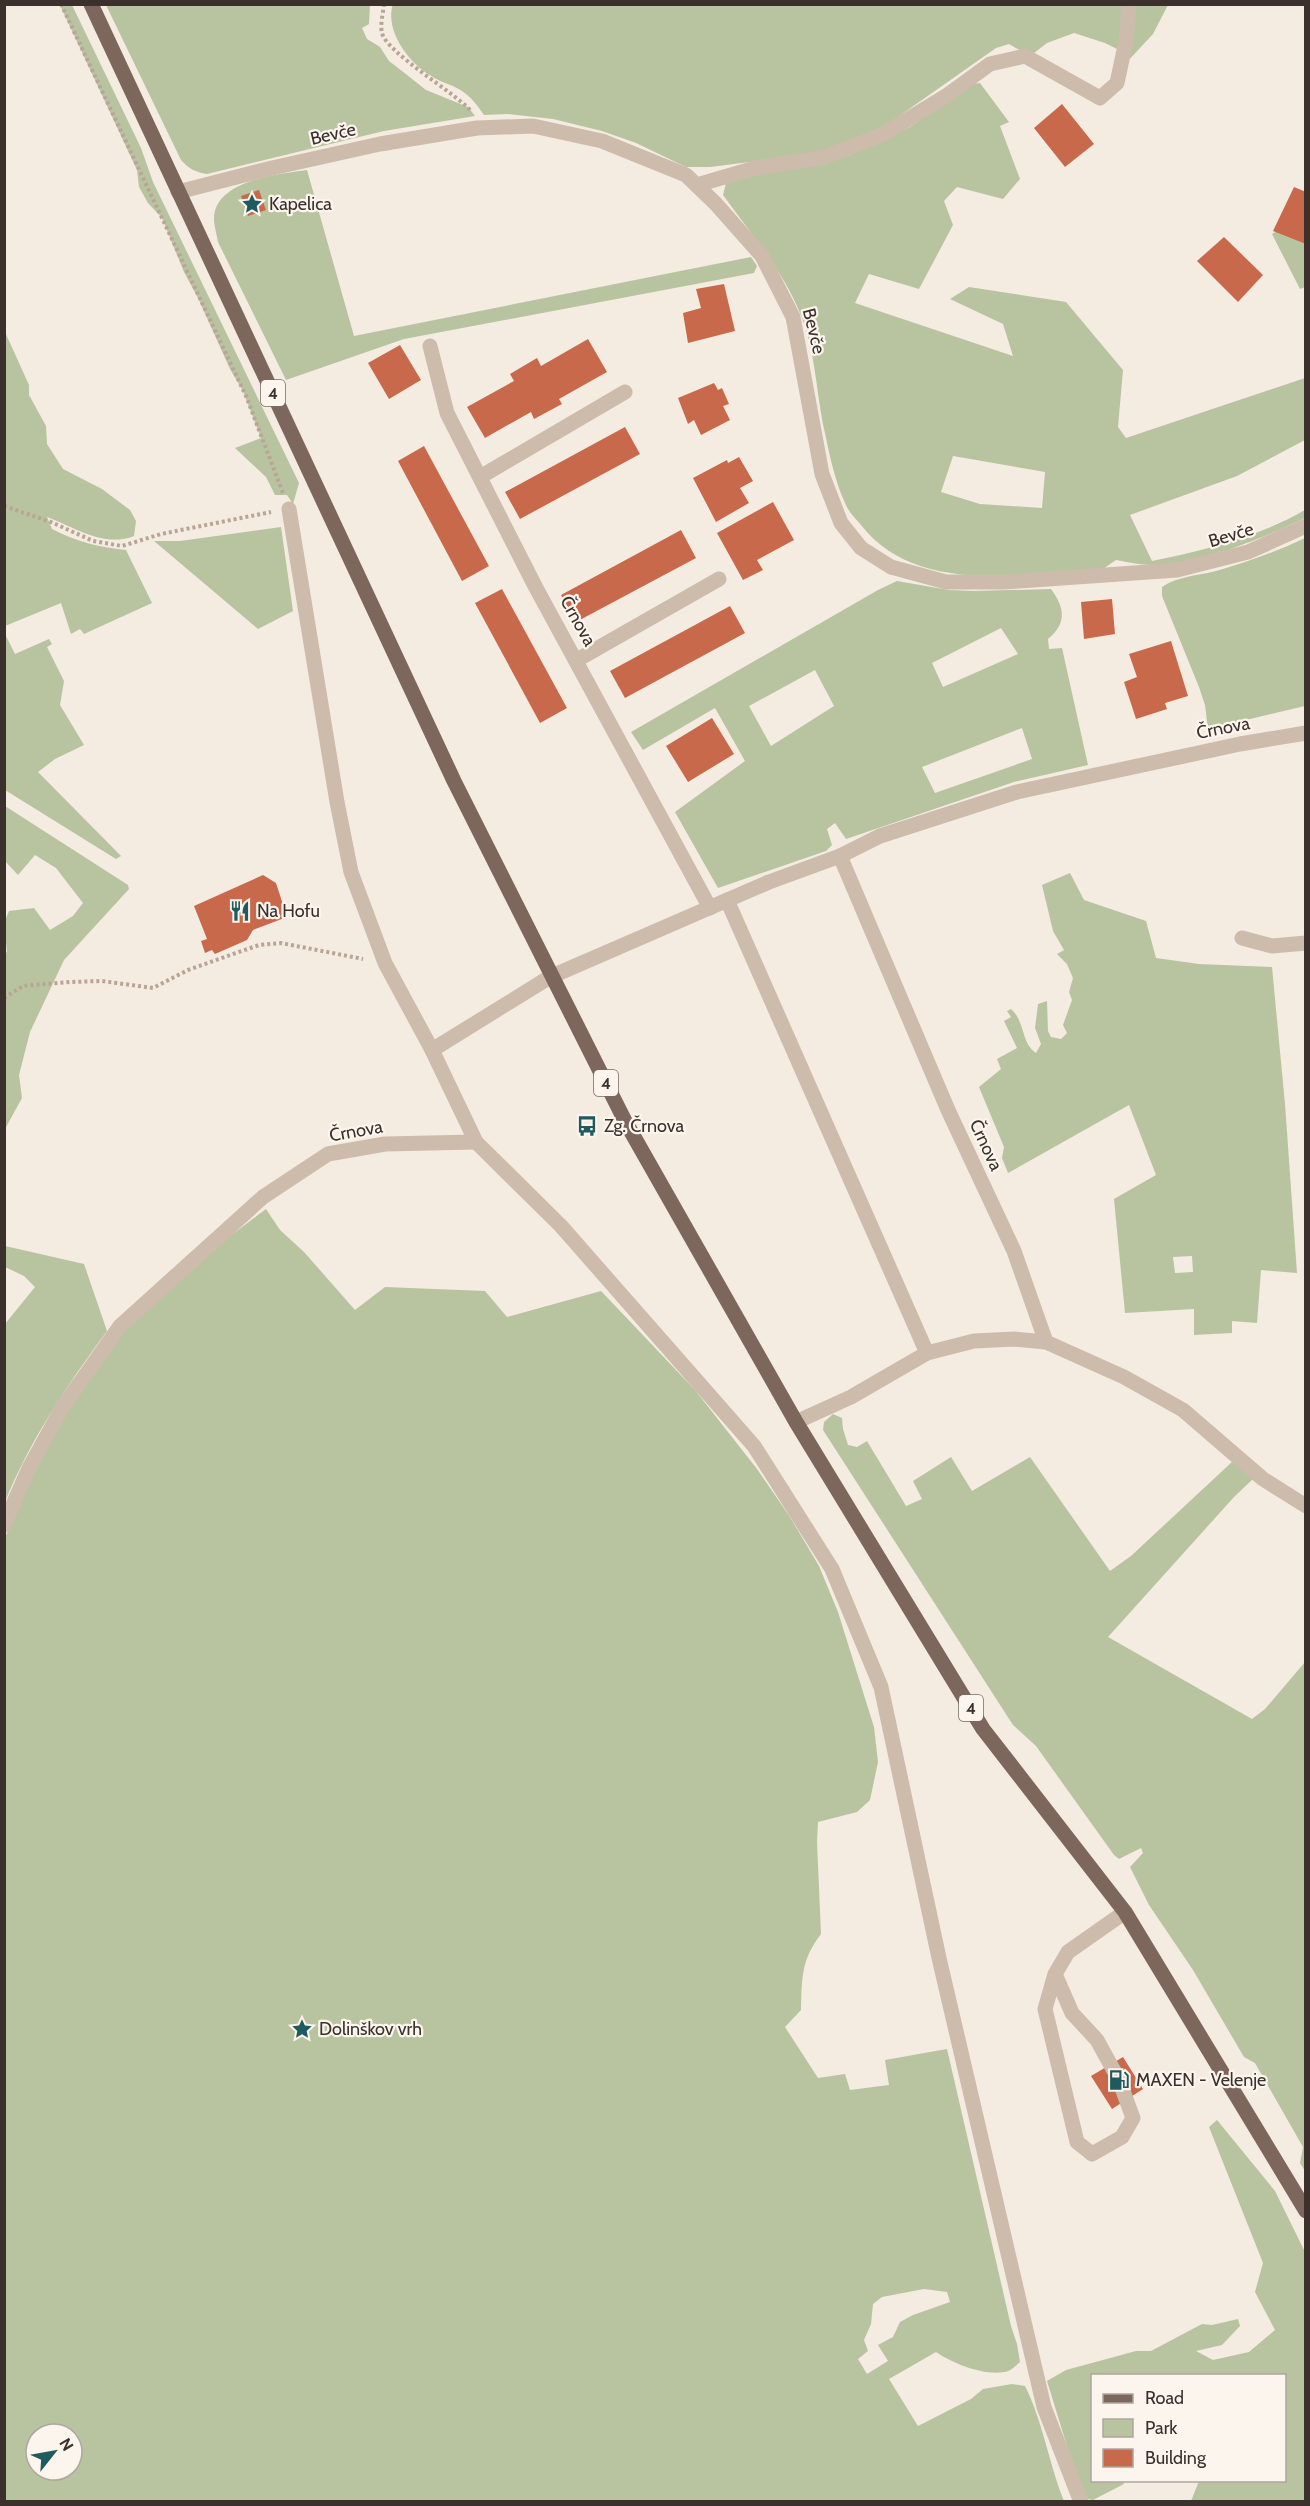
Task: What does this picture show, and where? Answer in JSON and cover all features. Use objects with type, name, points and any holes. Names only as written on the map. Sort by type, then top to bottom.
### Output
[{"type":"main road","name":"4","points":[[91,4],[454,782],[550,977],[625,1121],[796,1422],[983,1729],[1125,1912],[1305,2211]]},
{"type":"street","points":[[697,185],[755,168],[821,158],[882,135],[946,96],[990,64],[1025,56],[1100,98],[1117,83],[1126,41],[1129,4]]},
{"type":"street","name":"Bevče","points":[[178,192],[380,144],[483,127],[533,126],[602,141],[686,175],[716,204],[762,256],[793,317],[822,474],[841,523],[861,548],[891,567],[946,582],[1004,582],[1177,570],[1248,552],[1305,526]]},
{"type":"street","name":"Črnova","points":[[430,346],[447,413],[535,586],[710,908]]},
{"type":"street","points":[[480,477],[625,392]]},
{"type":"street","points":[[289,509],[337,802],[351,872],[385,963],[432,1050],[476,1142],[561,1226],[754,1446],[832,1569],[881,1687],[939,1958],[1044,2407],[1081,2502]]},
{"type":"street","points":[[577,660],[719,579]]},
{"type":"street","name":"Črnova","points":[[432,1050],[550,977],[727,900],[840,856],[880,836],[1017,792],[1240,744],[1305,733]]},
{"type":"street","name":"Črnova","points":[[840,856],[948,1110],[1014,1251],[1046,1342]]},
{"type":"street","points":[[727,900],[927,1353]]},
{"type":"street","points":[[1242,938],[1272,946],[1305,943]]},
{"type":"street","name":"Črnova","points":[[4,1525],[29,1468],[62,1408],[120,1326],[263,1197],[328,1154],[385,1144],[476,1142]]},
{"type":"street","points":[[796,1422],[851,1397],[927,1353],[974,1341],[1014,1339],[1046,1342],[1124,1377],[1184,1410],[1263,1479],[1305,1506]]},
{"type":"street","points":[[1055,1974],[1072,2013],[1097,2040],[1113,2070],[1133,2118],[1122,2137],[1092,2154],[1077,2142],[1045,2009],[1055,1974],[1068,1952],[1125,1912]]},
{"type":"path","points":[[4,506],[51,522],[93,541],[122,546],[161,534],[289,509],[246,396],[61,4]]},
{"type":"path","points":[[384,4],[382,32],[387,41],[416,68],[468,107],[483,127]]},
{"type":"path","points":[[4,998],[23,986],[70,982],[102,981],[153,988],[188,970],[259,945],[281,943],[385,963]]},
{"type":"green space","points":[[393,4],[1168,5],[1153,34],[1126,63],[1117,49],[1074,33],[1047,43],[1030,56],[1009,44],[996,48],[885,126],[827,150],[710,167],[686,167],[636,143],[602,131],[553,119],[507,114],[484,115],[465,93],[424,72],[408,56],[392,25]]},
{"type":"green space","points":[[60,5],[72,5],[141,148],[153,182],[299,483],[293,504],[287,495],[275,495],[266,477],[235,448],[261,438],[243,391],[230,369],[184,272],[162,218],[148,203],[139,187],[137,170]]},
{"type":"green space","points":[[106,5],[370,5],[369,24],[362,28],[367,39],[380,47],[389,61],[426,90],[468,107],[475,116],[384,131],[207,174],[199,172],[181,160]]},
{"type":"green space","points":[[980,83],[1009,122],[1000,126],[1020,179],[1003,199],[957,187],[944,201],[953,225],[919,289],[869,274],[855,303],[1013,356],[1003,324],[950,299],[969,287],[1066,302],[1123,370],[1118,427],[1126,438],[1305,378],[1305,440],[1237,476],[1130,515],[1152,561],[1231,542],[1269,528],[1305,510],[1305,518],[1230,549],[1189,561],[1153,565],[1116,560],[1100,571],[1004,576],[940,571],[910,562],[884,547],[852,514],[841,495],[833,469],[809,342],[800,313],[775,267],[723,195],[726,183],[739,178],[850,155],[910,127],[971,84]],"holes":[[[953,456],[1045,472],[1042,508],[980,504],[941,492]]]},
{"type":"green space","points":[[307,170],[354,336],[751,257],[757,266],[754,273],[404,339],[286,380],[218,242],[214,219],[217,206],[225,195],[236,187],[266,177]]},
{"type":"green space","points":[[1277,231],[1305,242],[1305,287],[1300,289],[1272,234]]},
{"type":"green space","points":[[5,332],[29,385],[29,395],[46,426],[47,444],[63,469],[102,489],[130,510],[136,521],[134,536],[112,540],[89,535],[47,517],[52,529],[79,541],[126,550],[152,603],[84,634],[80,629],[71,634],[61,603],[5,626]]},
{"type":"green space","points":[[281,527],[293,611],[258,629],[154,541],[180,541]]},
{"type":"green space","points":[[1305,538],[1305,706],[1208,729],[1205,705],[1162,596],[1162,587],[1181,578],[1216,571],[1250,560]]},
{"type":"green space","points":[[897,581],[949,590],[1051,589],[1059,603],[1062,615],[1058,627],[1048,639],[1049,649],[1062,648],[1088,765],[1014,782],[846,839],[835,823],[827,829],[832,845],[826,851],[718,888],[675,812],[745,761],[715,708],[643,750],[631,732]],"holes":[[[1001,628],[1018,654],[943,687],[932,663]],[[815,670],[834,706],[771,746],[749,706]],[[1022,728],[1032,759],[935,793],[922,767]]]},
{"type":"green space","points":[[4,632],[15,654],[49,639],[52,644],[47,647],[64,681],[60,705],[84,745],[55,759],[38,772],[121,856],[116,859],[5,790]]},
{"type":"green space","points":[[5,806],[128,885],[129,889],[64,960],[30,1032],[19,1075],[22,1098],[5,1129],[4,954],[7,952],[4,923],[9,911],[34,908],[50,930],[73,916],[83,903],[56,868],[35,855],[18,875],[5,861]]},
{"type":"green space","points":[[1070,873],[1084,900],[1146,921],[1156,958],[1199,964],[1272,967],[1285,1104],[1297,1273],[1261,1270],[1257,1323],[1232,1321],[1232,1333],[1194,1335],[1194,1309],[1125,1313],[1114,1199],[1156,1175],[1129,1105],[1008,1173],[1002,1158],[1004,1147],[979,1087],[1001,1069],[997,1059],[1017,1048],[1004,1021],[1011,1017],[1007,1011],[1011,1009],[1015,1014],[1028,1044],[1036,1053],[1041,1044],[1035,1028],[1038,1004],[1047,1001],[1048,1031],[1051,1037],[1061,1039],[1067,1033],[1063,1025],[1072,1000],[1069,992],[1073,978],[1067,964],[1057,954],[1064,950],[1053,931],[1042,885]],"holes":[[[1192,1256],[1193,1272],[1175,1273],[1173,1257]]]},
{"type":"green space","points":[[266,1209],[280,1230],[304,1252],[355,1310],[385,1287],[485,1291],[507,1317],[601,1291],[695,1390],[757,1469],[790,1517],[819,1566],[838,1612],[874,1727],[878,1762],[870,1800],[857,1812],[818,1822],[821,1934],[806,1961],[802,1979],[801,2010],[785,2027],[818,2078],[845,2074],[850,2090],[889,2085],[885,2060],[947,2049],[1020,2362],[1006,2372],[987,2372],[959,2364],[936,2352],[889,2379],[918,2426],[971,2399],[983,2389],[1012,2384],[1025,2386],[1037,2414],[1064,2501],[5,2502],[4,1540],[51,1440],[90,1376],[136,1318],[200,1259]],"holes":[[[924,2289],[947,2292],[950,2302],[900,2322],[893,2337],[878,2345],[888,2361],[867,2374],[858,2359],[868,2351],[864,2340],[871,2324],[873,2304],[882,2297]]]},
{"type":"green space","points":[[5,1246],[84,1264],[107,1331],[51,1413],[26,1457],[5,1502],[5,1324],[35,1287],[24,1276],[5,1267]]},
{"type":"green space","points":[[833,1414],[842,1418],[848,1445],[857,1447],[867,1441],[906,1506],[922,1499],[913,1481],[951,1457],[972,1491],[1030,1457],[1110,1571],[1131,1556],[1233,1461],[1254,1478],[1234,1497],[1108,1637],[1252,1719],[1265,1709],[1305,1662],[1305,2171],[1300,2163],[1303,2147],[1255,2063],[1244,2057],[1193,1970],[1149,1905],[1130,1867],[1143,1853],[1141,1848],[1119,1859],[1114,1855],[1036,1746],[1013,1725],[823,1430],[824,1422]]},
{"type":"green space","points":[[1217,2120],[1275,2191],[1305,2252],[1305,2501],[1191,2501],[1199,2482],[1286,2482],[1286,2374],[1091,2374],[1091,2482],[1123,2482],[1124,2484],[1093,2500],[1083,2498],[1047,2381],[1066,2370],[1136,2351],[1151,2351],[1202,2324],[1212,2325],[1238,2319],[1240,2326],[1222,2345],[1196,2351],[1213,2360],[1249,2352],[1275,2330],[1255,2292],[1263,2263],[1209,2127]]},
{"type":"building","points":[[1062,104],[1094,144],[1065,167],[1034,128]]},
{"type":"building","points":[[1294,187],[1306,192],[1306,244],[1273,231]]},
{"type":"building","points":[[259,190],[266,210],[248,216],[241,196]]},
{"type":"building","points":[[1224,237],[1263,275],[1238,302],[1197,261]]},
{"type":"building","points":[[724,284],[735,331],[688,343],[683,313],[701,308],[696,289]]},
{"type":"building","points":[[588,339],[607,372],[559,399],[562,404],[534,419],[531,412],[485,438],[467,407],[514,381],[510,374],[537,358],[541,366]]},
{"type":"building","points":[[400,345],[421,380],[389,399],[368,363]]},
{"type":"building","points":[[714,383],[718,390],[722,388],[729,404],[723,406],[730,420],[701,435],[694,420],[688,424],[678,398]]},
{"type":"building","points":[[625,427],[640,454],[520,519],[505,492]]},
{"type":"building","points":[[424,446],[489,566],[462,581],[398,461]]},
{"type":"building","points":[[739,457],[753,481],[740,488],[749,503],[716,522],[693,478],[727,460],[728,463]]},
{"type":"building","points":[[773,502],[794,540],[757,560],[763,570],[743,580],[717,533]]},
{"type":"building","points":[[681,530],[696,558],[576,622],[561,595]]},
{"type":"building","points":[[502,589],[567,708],[540,723],[475,603]]},
{"type":"building","points":[[1112,599],[1115,634],[1084,639],[1081,602]]},
{"type":"building","points":[[730,606],[745,633],[625,698],[610,671]]},
{"type":"building","points":[[1171,641],[1188,696],[1165,703],[1167,709],[1136,719],[1124,682],[1137,677],[1129,654]]},
{"type":"building","points":[[712,718],[734,754],[688,782],[666,746]]},
{"type":"building","name":"Na Hofu","points":[[263,875],[276,883],[287,917],[253,930],[247,940],[215,954],[212,950],[205,953],[201,941],[207,939],[194,906]]},
{"type":"building","points":[[1123,2057],[1143,2089],[1112,2109],[1091,2076]]},
{"type":"place","name":"Kapelica","points":[[252,204]]},
{"type":"place","name":"Na Hofu","points":[[240,911]]},
{"type":"place","name":"Zg. Črnova","points":[[587,1126]]},
{"type":"place","name":"Dolinškov vrh","points":[[302,2029]]},
{"type":"place","name":"MAXEN - Velenje","points":[[1119,2080]]}]
